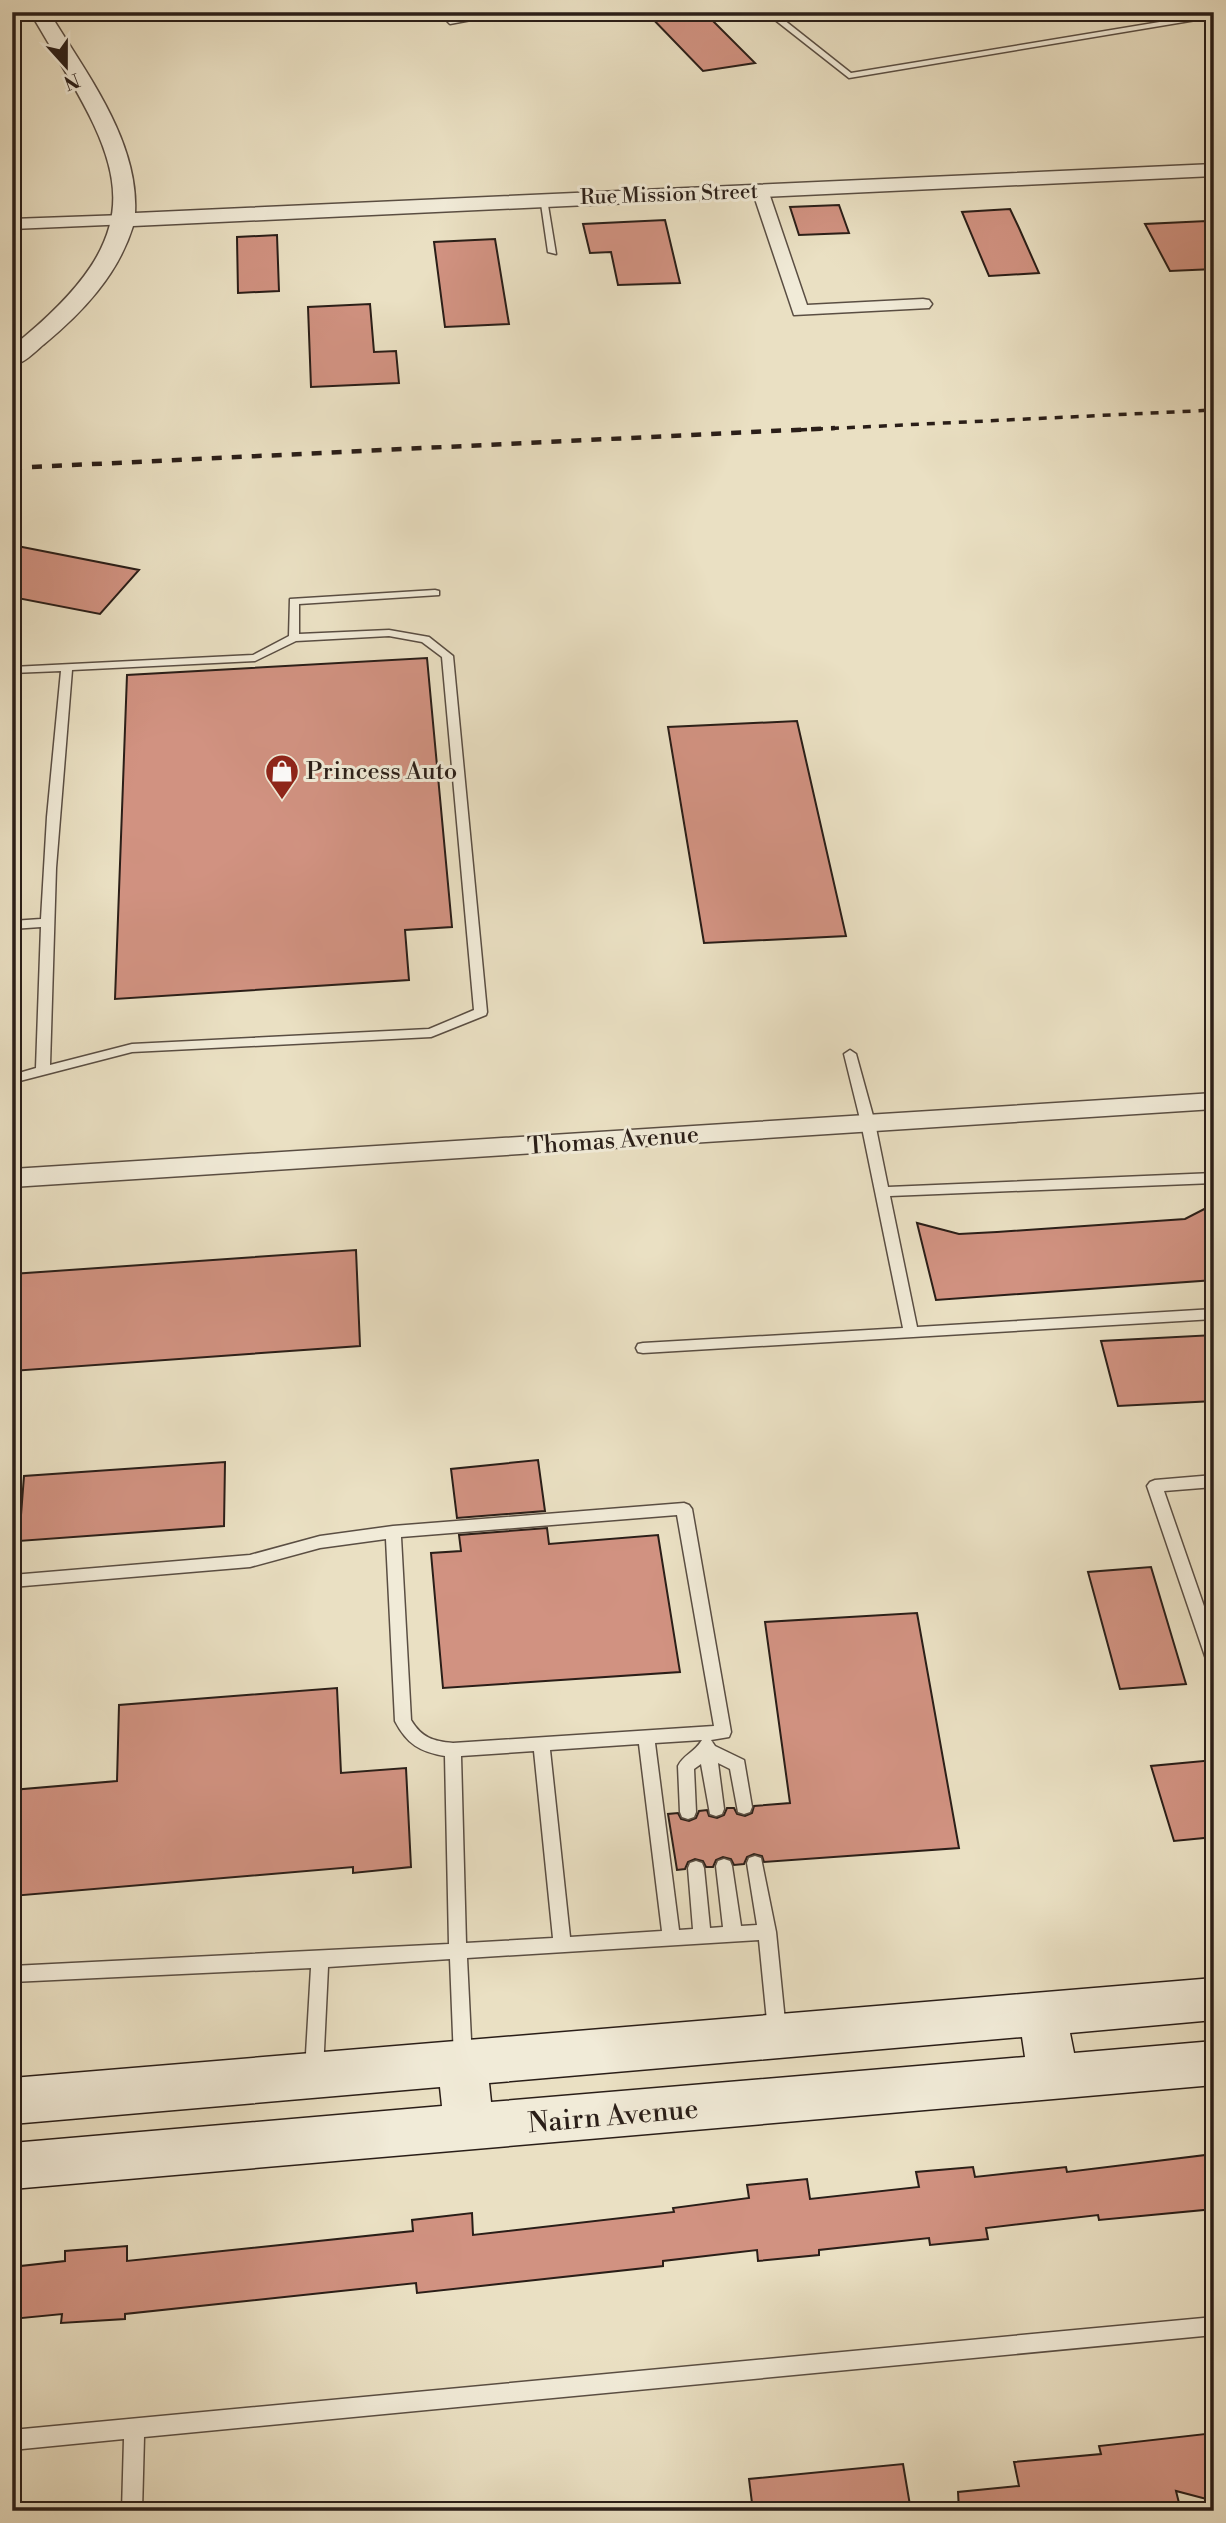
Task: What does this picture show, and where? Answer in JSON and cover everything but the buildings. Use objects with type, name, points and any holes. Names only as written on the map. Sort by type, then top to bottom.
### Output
[{"type":"main road","points":[[12,2101],[1214,2000]]},
{"type":"main road","points":[[1042,2014],[1054,2078]]},
{"type":"main road","points":[[463,2061],[468,2127]]},
{"type":"main road","name":"Nairn Avenue","points":[[12,2166],[1214,2063]]},
{"type":"street","points":[[12,359],[64,315],[90,287],[114,248],[124,220],[125,194],[121,167],[100,115],[39,12]]},
{"type":"street","name":"Rue Mission Street","points":[[124,220],[1214,170]]},
{"type":"street","points":[[761,190],[800,311],[923,303]]},
{"type":"street","points":[[12,224],[124,220]]},
{"type":"street","name":"Thomas Avenue","points":[[12,1178],[1214,1101]]},
{"type":"lane","points":[[442,12],[450,22],[510,12]]},
{"type":"lane","points":[[769,12],[849,76],[1214,15]]},
{"type":"lane","points":[[542,199],[553,252]]},
{"type":"lane","points":[[294,638],[293,601],[435,593]]},
{"type":"lane","points":[[12,670],[255,658],[294,638],[389,633],[425,639],[447,656],[481,1012],[431,1033],[132,1048],[12,1079]]},
{"type":"lane","points":[[43,1069],[46,923],[53,804],[67,667]]},
{"type":"lane","points":[[12,925],[46,923]]},
{"type":"lane","points":[[850,1054],[868,1123],[911,1333]]},
{"type":"lane","points":[[882,1192],[1214,1178]]},
{"type":"lane","points":[[643,1348],[1214,1314]]},
{"type":"lane","points":[[1214,1481],[1155,1486],[1214,1659]]},
{"type":"lane","points":[[12,1581],[250,1561],[320,1542],[393,1532],[684,1509],[723,1732],[453,1750],[427,1746],[413,1739],[403,1721],[393,1532]]},
{"type":"lane","points":[[706,1733],[716,1809]]},
{"type":"lane","points":[[646,1736],[671,1938]]},
{"type":"lane","points":[[541,1744],[562,1945]]},
{"type":"lane","points":[[453,1750],[463,2061]]},
{"type":"lane","points":[[708,1750],[738,1765],[744,1807]]},
{"type":"lane","points":[[688,1812],[686,1766],[708,1750]]},
{"type":"lane","points":[[755,1863],[767,1932],[777,2036]]},
{"type":"lane","points":[[724,1866],[733,1934]]},
{"type":"lane","points":[[696,1868],[702,1936]]},
{"type":"lane","points":[[12,1974],[320,1960],[767,1932]]},
{"type":"lane","points":[[314,2074],[320,1960]]},
{"type":"lane","points":[[12,2440],[1214,2326]]},
{"type":"lane","points":[[132,2511],[134,2428]]},
{"type":"railway","points":[[799,430],[1214,410]]},
{"type":"railway","points":[[12,468],[835,428]]},
{"type":"place","name":"Princess Auto","points":[[282,801]]}]
